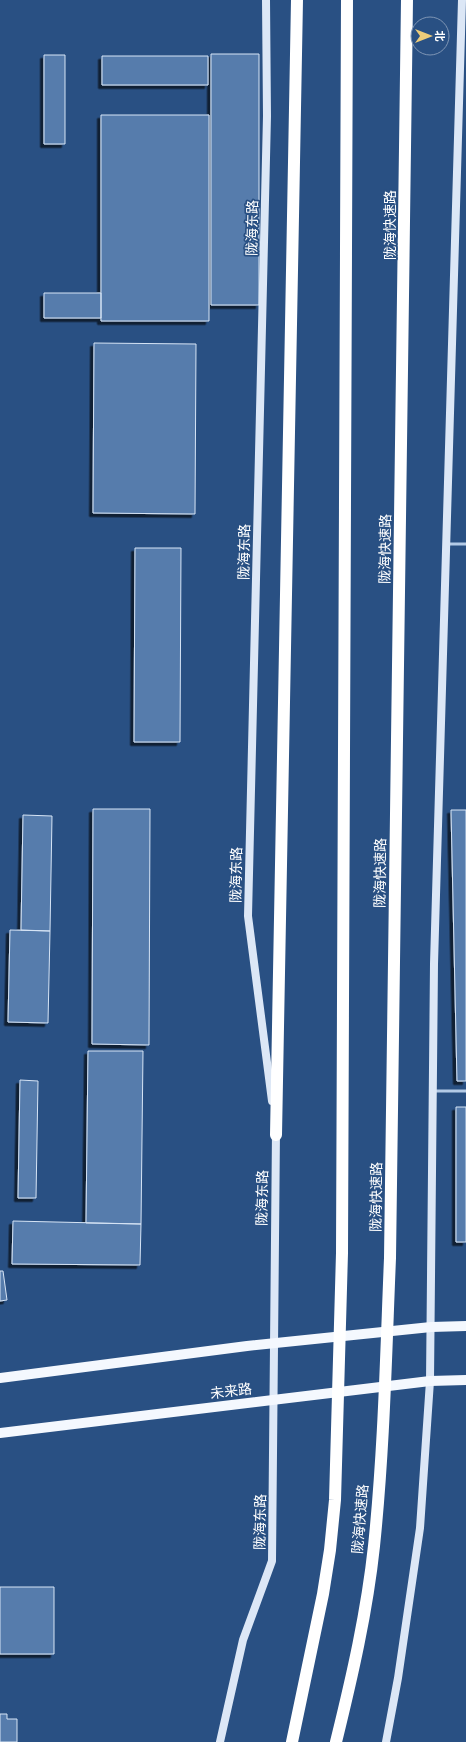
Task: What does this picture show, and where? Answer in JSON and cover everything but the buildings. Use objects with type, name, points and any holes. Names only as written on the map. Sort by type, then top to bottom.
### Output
[{"type":"highway","points":[[276,1135],[297,0]]},
{"type":"highway","name":"陇海快速路","points":[[292,1742],[323,1594],[330,1550],[335,1500],[342,1253],[347,0]]},
{"type":"highway","name":"陇海快速路","points":[[336,1742],[363,1624],[374,1545],[383,1411],[390,1265],[407,0]]},
{"type":"main road","points":[[0,1378],[247,1346],[273,1345],[431,1328],[466,1326]]},
{"type":"main road","name":"未来路","points":[[0,1433],[430,1381],[466,1380]]},
{"type":"street","name":"陇海东路","points":[[220,1742],[244,1640],[272,1561],[276,1135],[248,916],[267,132],[266,0]]},
{"type":"street","points":[[386,1742],[398,1678],[420,1528],[430,1381],[434,964],[462,0]]},
{"type":"lane","points":[[446,544],[466,544]]},
{"type":"lane","points":[[433,1091],[466,1091]]}]
